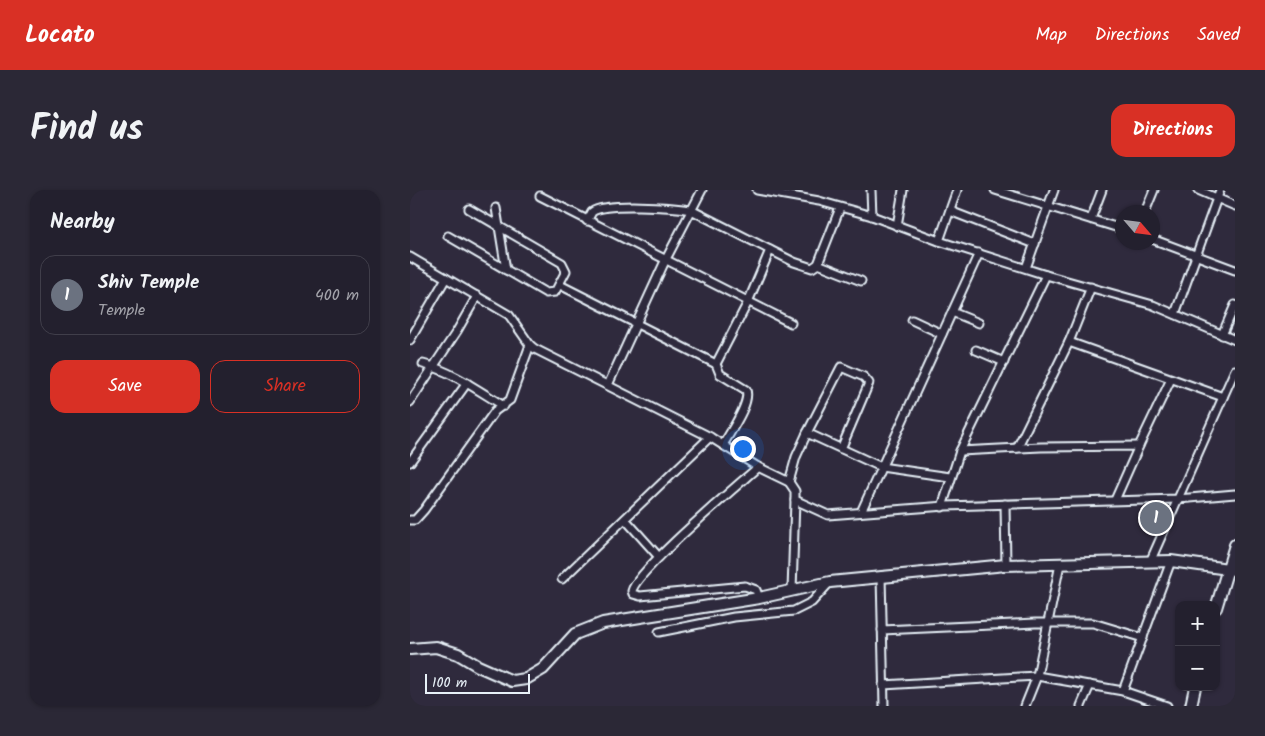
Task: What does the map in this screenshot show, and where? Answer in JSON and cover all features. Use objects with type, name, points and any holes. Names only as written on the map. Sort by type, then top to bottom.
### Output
[{"type":"street","points":[[608,385],[665,261],[702,190]]},
{"type":"street","points":[[757,190],[819,201],[872,216],[938,241],[1046,275],[1152,305],[1235,340]]},
{"type":"street","points":[[872,190],[872,216]]},
{"type":"street","points":[[897,226],[903,190]]},
{"type":"street","points":[[938,241],[957,190]]},
{"type":"street","points":[[994,190],[1115,228]]},
{"type":"street","points":[[1026,268],[1054,190]]},
{"type":"street","points":[[1091,219],[1102,190]]},
{"type":"street","points":[[1148,205],[1154,190]]},
{"type":"street","points":[[1198,190],[1235,206]]},
{"type":"street","points":[[1174,314],[1198,254],[1220,190]]},
{"type":"street","points":[[540,196],[665,261],[791,323]]},
{"type":"street","points":[[588,221],[592,212],[604,207],[678,208],[691,210],[770,250],[812,268],[818,264],[840,208]]},
{"type":"street","points":[[496,208],[506,270]]},
{"type":"street","points":[[448,236],[546,293],[555,292],[566,271],[562,263],[469,209]]},
{"type":"street","points":[[950,211],[1035,244]]},
{"type":"street","points":[[1160,242],[1198,254],[1235,270]]},
{"type":"street","points":[[716,364],[748,302],[770,250]]},
{"type":"street","points":[[861,512],[979,253]]},
{"type":"street","points":[[410,257],[509,315],[530,345],[710,437],[758,467],[789,482],[795,491],[792,591]]},
{"type":"street","points":[[818,264],[861,282]]},
{"type":"street","points":[[942,507],[950,477],[960,451],[1046,275]]},
{"type":"street","points":[[410,340],[446,278]]},
{"type":"street","points":[[560,285],[716,364],[720,374],[746,390],[748,394],[745,405],[723,445]]},
{"type":"street","points":[[1017,448],[1069,342],[1091,287]]},
{"type":"street","points":[[410,402],[457,331],[477,296]]},
{"type":"street","points":[[1222,334],[1235,305]]},
{"type":"street","points":[[952,312],[979,323]]},
{"type":"street","points":[[912,320],[942,334]]},
{"type":"street","points":[[1069,342],[1223,398]]},
{"type":"street","points":[[410,520],[415,520],[424,510],[496,410],[510,400],[530,345]]},
{"type":"street","points":[[976,350],[1004,362]]},
{"type":"street","points":[[423,364],[433,366],[467,383],[504,406]]},
{"type":"street","points":[[789,482],[796,456],[841,367],[864,377],[869,383],[841,449]]},
{"type":"street","points":[[1150,562],[1235,370]]},
{"type":"street","points":[[1115,500],[1171,379]]},
{"type":"street","points":[[410,462],[467,383]]},
{"type":"street","points":[[807,433],[881,468],[950,477]]},
{"type":"street","points":[[562,579],[710,437]]},
{"type":"street","points":[[960,451],[1139,446]]},
{"type":"street","points":[[758,467],[659,557],[635,583],[632,591],[633,594],[640,596],[745,586],[753,588],[759,598]]},
{"type":"street","points":[[795,500],[828,515],[942,507],[1178,499],[1235,494]]},
{"type":"street","points":[[1005,504],[1006,565]]},
{"type":"street","points":[[625,519],[659,557]]},
{"type":"street","points":[[1219,601],[1230,570],[1235,545]]},
{"type":"street","points":[[1123,691],[1171,561]]},
{"type":"street","points":[[410,649],[436,647],[458,654],[478,666],[512,681],[526,679],[543,669],[576,634],[603,623],[759,598],[830,582],[1006,565],[1171,561],[1230,570]]},
{"type":"street","points":[[1024,706],[1037,676],[1060,564]]},
{"type":"street","points":[[881,576],[884,706]]},
{"type":"street","points":[[659,632],[734,617],[794,611],[812,602],[830,582]]},
{"type":"street","points":[[882,630],[1093,623],[1143,638]]},
{"type":"street","points":[[883,686],[1037,676],[1123,691],[1167,706]]},
{"type":"street","points":[[1082,706],[1090,685]]},
{"type":"street","points":[[1191,706],[1195,691]]},
{"type":"place","name":"Shiv Temple","points":[[1156,518]]}]
